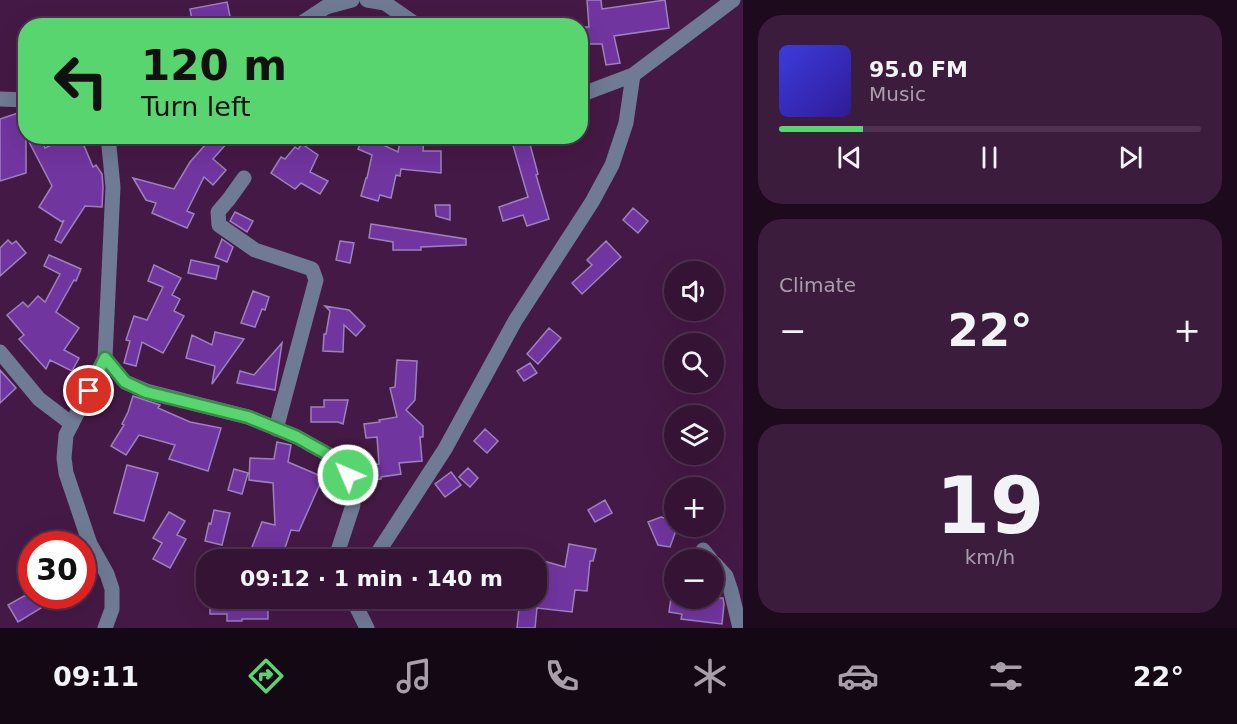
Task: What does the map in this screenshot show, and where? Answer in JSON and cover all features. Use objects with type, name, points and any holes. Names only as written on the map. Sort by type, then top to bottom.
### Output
[{"type":"street","points":[[309,18],[326,7],[352,0]]},
{"type":"street","points":[[367,0],[385,3],[407,18]]},
{"type":"street","points":[[588,92],[633,75],[733,0]]},
{"type":"street","points":[[380,549],[445,449],[515,321],[592,202],[612,165],[626,123],[633,75]]},
{"type":"street","points":[[0,99],[18,99]]},
{"type":"street","points":[[105,628],[112,609],[112,589],[107,574],[90,544],[66,473],[65,443],[66,435],[105,358],[113,187],[109,144]]},
{"type":"street","points":[[244,178],[218,212],[219,225],[255,250],[312,269],[316,280],[276,429]]},
{"type":"street","points":[[0,352],[39,399],[72,423]]},
{"type":"street","points":[[105,358],[125,382],[146,392],[248,417],[297,437],[338,460],[348,475],[353,505],[339,549]]},
{"type":"street","points":[[724,574],[731,591],[740,628]]},
{"type":"street","points":[[358,609],[367,628]]},
{"type":"building","points":[[587,0],[601,0],[602,9],[665,0],[669,28],[614,36],[620,63],[606,65],[602,44],[588,44]]},
{"type":"building","points":[[227,2],[230,18],[192,18],[190,9]]},
{"type":"building","points":[[18,113],[18,144],[26,144],[26,173],[0,181],[0,119]]},
{"type":"building","points":[[30,144],[43,144],[45,148],[54,144],[83,144],[93,167],[96,165],[102,174],[102,207],[85,206],[61,243],[55,240],[64,220],[62,222],[39,207],[52,186]]},
{"type":"building","points":[[206,144],[226,144],[213,159],[226,170],[213,185],[204,177],[187,211],[194,214],[187,228],[152,213],[156,203],[146,200],[133,178],[174,189],[190,162]]},
{"type":"building","points":[[302,144],[318,155],[310,172],[328,181],[320,194],[301,183],[295,189],[271,173],[281,157],[285,159],[295,147],[298,149]]},
{"type":"building","points":[[360,144],[381,144],[398,152],[400,144],[423,144],[423,151],[441,151],[441,173],[401,169],[400,176],[396,175],[391,198],[380,195],[378,201],[361,196],[372,155],[358,149]]},
{"type":"building","points":[[513,144],[530,144],[549,219],[527,226],[523,215],[503,221],[499,207],[528,197]]},
{"type":"building","points":[[435,205],[450,205],[450,220],[436,216]]},
{"type":"building","points":[[633,208],[648,221],[638,233],[623,220]]},
{"type":"building","points":[[235,212],[253,221],[247,232],[230,221]]},
{"type":"building","points":[[371,224],[466,239],[466,245],[421,247],[421,250],[393,250],[393,242],[369,238]]},
{"type":"building","points":[[222,239],[233,247],[227,262],[215,257]]},
{"type":"building","points":[[8,240],[12,244],[16,241],[26,253],[0,276],[0,248]]},
{"type":"building","points":[[340,241],[354,243],[350,263],[336,260]]},
{"type":"building","points":[[606,241],[621,257],[582,294],[572,283],[592,265],[587,260]]},
{"type":"building","points":[[49,255],[81,269],[56,312],[79,328],[64,350],[79,358],[72,371],[50,360],[46,369],[19,339],[24,335],[7,315],[23,302],[28,307],[38,296],[45,302],[60,274],[44,266]]},
{"type":"building","points":[[191,260],[219,266],[216,279],[188,273]]},
{"type":"building","points":[[154,265],[181,278],[172,295],[180,299],[174,311],[184,316],[163,353],[142,342],[136,366],[124,363],[130,341],[126,340],[134,316],[147,320],[163,287],[148,281]]},
{"type":"building","points":[[253,291],[269,297],[265,310],[262,309],[255,327],[241,323]]},
{"type":"building","points":[[325,306],[349,310],[365,326],[356,336],[344,325],[343,352],[323,351],[324,334],[326,334],[330,311]]},
{"type":"building","points":[[549,328],[561,338],[538,364],[527,354]]},
{"type":"building","points":[[215,332],[244,339],[212,384],[215,366],[186,358],[192,335],[212,345]]},
{"type":"building","points":[[282,343],[275,390],[237,383],[240,371],[254,375]]},
{"type":"building","points":[[397,360],[417,361],[415,400],[406,410],[423,426],[423,437],[420,437],[422,461],[399,463],[401,474],[359,481],[357,466],[379,464],[377,437],[366,438],[364,424],[397,417],[390,388],[395,387]]},
{"type":"building","points":[[530,363],[537,373],[524,381],[517,371]]},
{"type":"building","points":[[0,370],[16,388],[0,403]]},
{"type":"building","points":[[133,396],[160,405],[158,408],[190,422],[221,428],[208,471],[169,459],[175,445],[139,435],[126,455],[111,446],[124,425],[122,424]]},
{"type":"building","points":[[324,400],[348,400],[343,424],[311,422],[311,407],[324,407]]},
{"type":"building","points":[[485,429],[498,441],[487,453],[474,441]]},
{"type":"building","points":[[277,442],[291,445],[288,462],[323,477],[299,531],[291,530],[285,549],[258,549],[252,547],[262,522],[275,525],[273,483],[249,480],[250,458],[274,459]]},
{"type":"building","points":[[127,465],[158,473],[144,521],[114,513]]},
{"type":"building","points":[[468,468],[478,478],[470,487],[459,477]]},
{"type":"building","points":[[234,469],[248,473],[242,494],[228,490]]},
{"type":"building","points":[[451,472],[461,485],[445,497],[435,484]]},
{"type":"building","points":[[605,500],[612,513],[595,522],[588,510]]},
{"type":"building","points":[[214,510],[230,513],[222,545],[205,541]]},
{"type":"building","points":[[169,512],[185,521],[177,535],[186,539],[170,568],[153,559],[162,543],[153,538]]},
{"type":"building","points":[[664,518],[664,537],[674,537],[670,547],[658,545],[648,522]]},
{"type":"building","points":[[569,544],[596,549],[593,561],[590,561],[587,591],[575,590],[572,612],[546,609],[547,562],[565,567]]},
{"type":"building","points":[[18,599],[18,609],[39,609],[18,622],[8,605]]},
{"type":"building","points":[[210,609],[268,609],[268,619],[227,621],[227,614],[210,614]]},
{"type":"building","points":[[519,609],[537,609],[535,628],[517,628]]},
{"type":"building","points":[[669,609],[724,609],[722,624],[681,619],[682,614],[669,612]]},
{"type":"route","points":[[89,391],[105,358],[125,382],[146,392],[248,417],[297,437],[338,460],[348,475]]}]
